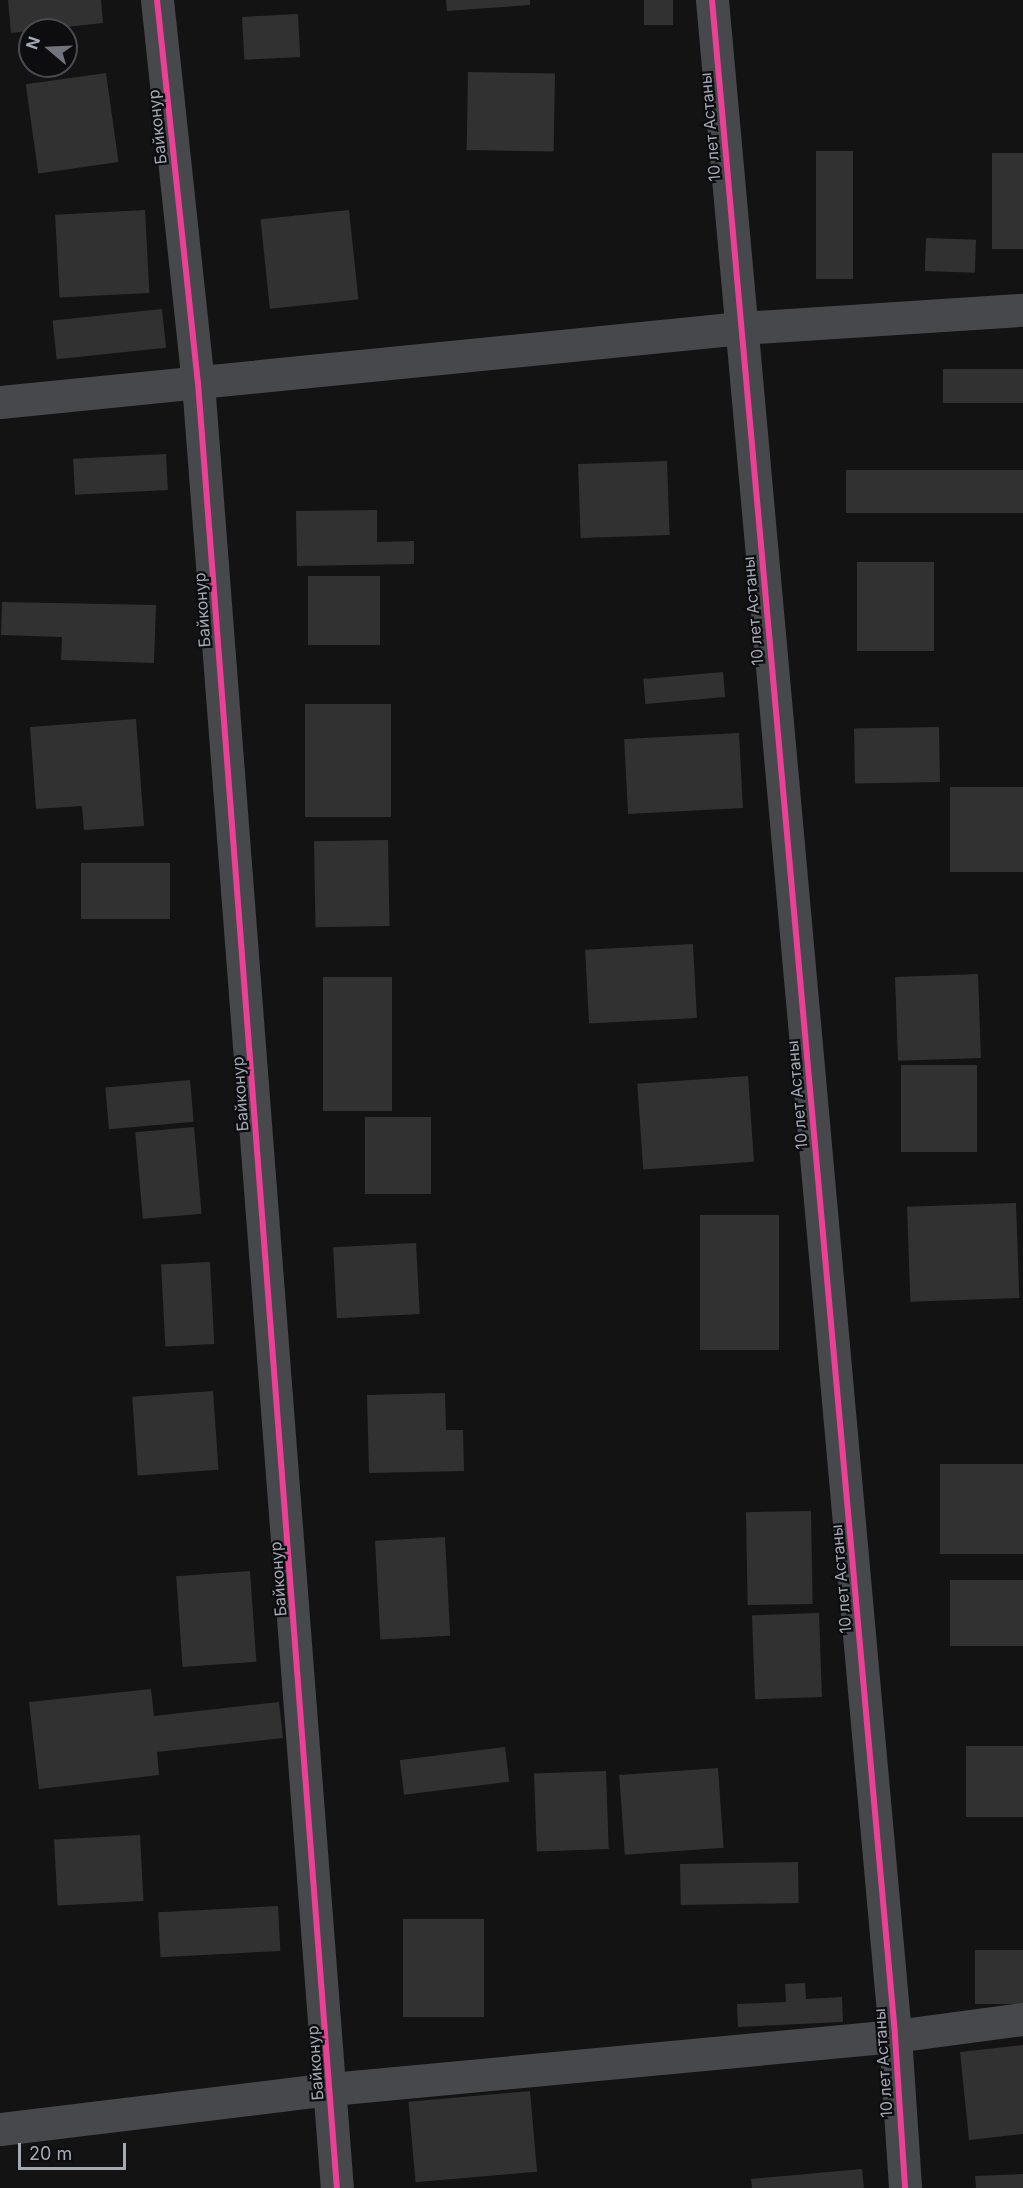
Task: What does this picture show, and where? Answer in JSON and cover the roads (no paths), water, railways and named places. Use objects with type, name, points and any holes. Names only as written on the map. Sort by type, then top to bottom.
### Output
[{"type":"street","name":"Байконур","points":[[156,0],[198,383],[337,2188]]},
{"type":"street","name":"10 лет Астаны","points":[[712,0],[895,2036],[905,2188]]},
{"type":"street","points":[[0,402],[741,328],[1023,310]]},
{"type":"street","points":[[0,2129],[331,2089],[895,2036],[1023,2019]]}]
